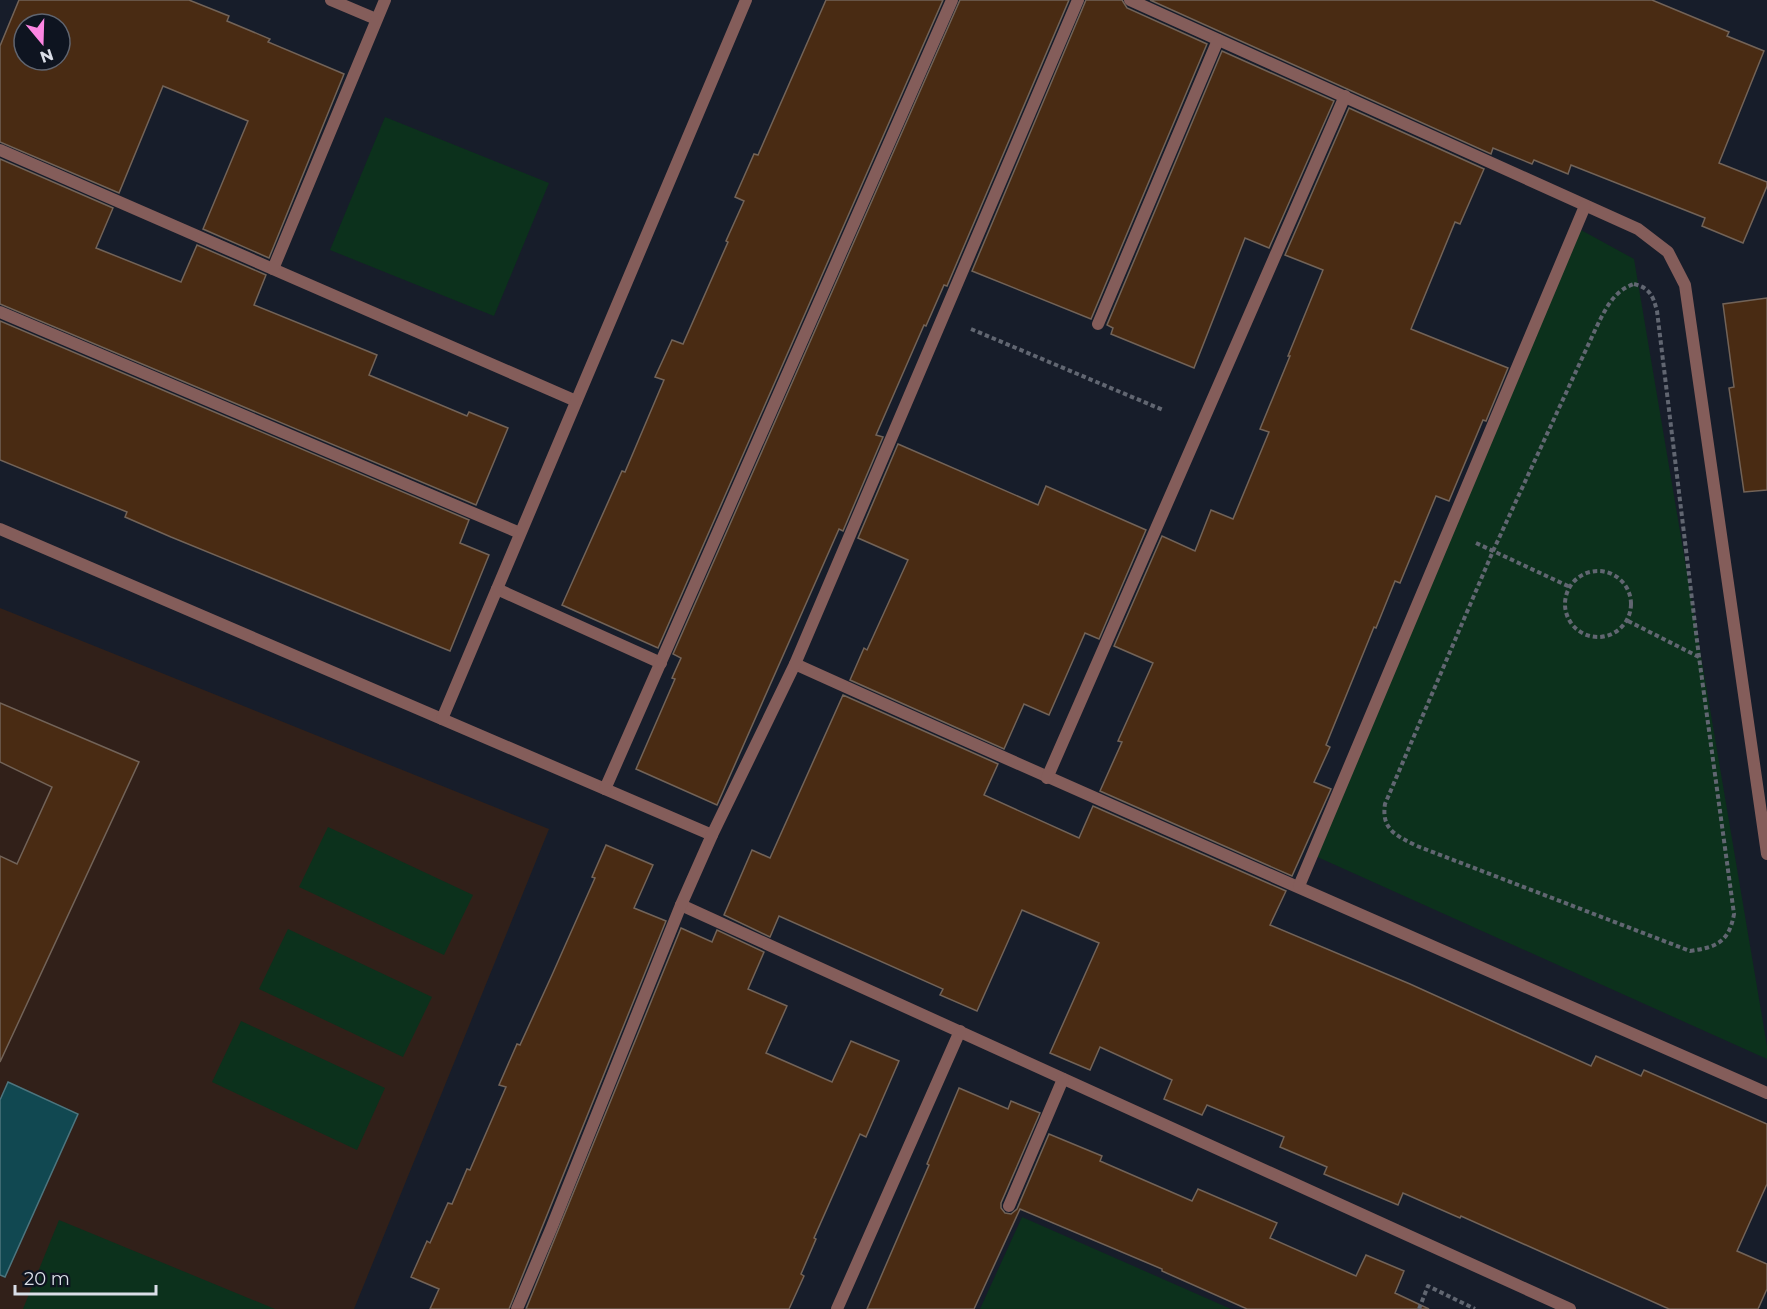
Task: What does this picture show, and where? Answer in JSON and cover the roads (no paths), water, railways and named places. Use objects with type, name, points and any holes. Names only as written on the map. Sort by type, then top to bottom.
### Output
[{"type":"street","points":[[331,0],[376,19]]},
{"type":"street","points":[[273,269],[385,0]]},
{"type":"street","points":[[442,719],[746,0]]},
{"type":"street","points":[[605,789],[951,0]]},
{"type":"street","points":[[517,1309],[681,905],[712,835],[795,664],[1078,0]]},
{"type":"street","points":[[1130,0],[1638,229],[1668,252],[1685,285],[1767,854]]},
{"type":"street","points":[[1098,324],[1218,40]]},
{"type":"street","points":[[1047,778],[1345,96]]},
{"type":"street","points":[[0,150],[576,402]]},
{"type":"street","points":[[1299,886],[1585,206]]},
{"type":"street","points":[[0,312],[520,533]]},
{"type":"street","points":[[0,529],[712,835]]},
{"type":"street","points":[[497,589],[661,663]]},
{"type":"street","points":[[795,664],[1047,778],[1299,886],[1767,1093]]},
{"type":"street","points":[[681,905],[1570,1309]]},
{"type":"street","points":[[837,1309],[960,1031]]},
{"type":"street","points":[[1009,1206],[1063,1079]]}]
